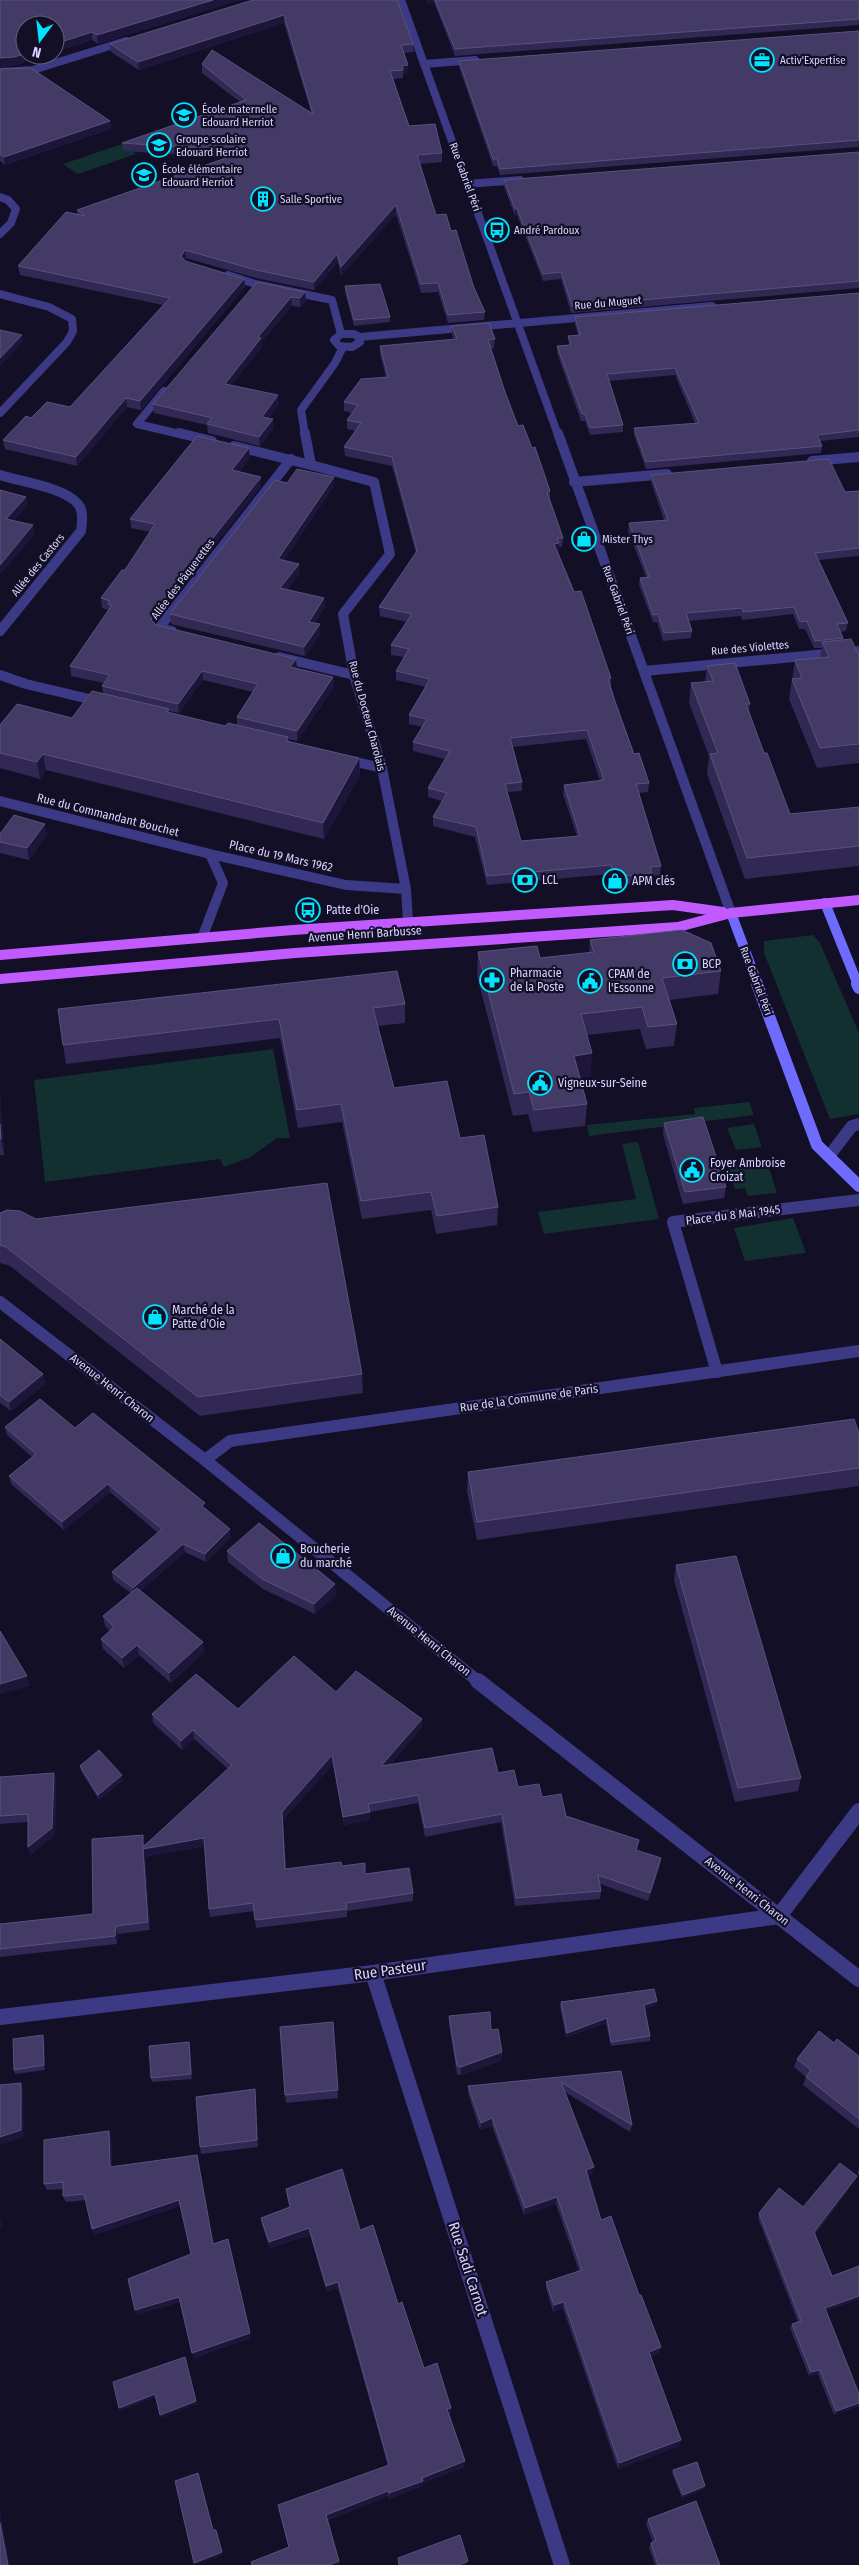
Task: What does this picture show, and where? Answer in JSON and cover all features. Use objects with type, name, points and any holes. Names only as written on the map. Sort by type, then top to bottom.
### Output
[{"type":"main road","name":"Avenue Henri Barbusse","points":[[0,980],[295,953],[678,927],[731,913],[859,900]]},
{"type":"main road","name":"Avenue Henri Barbusse","points":[[0,955],[408,922],[673,905],[731,913]]},
{"type":"street","name":"Rue Gabriel Péri","points":[[401,0],[574,482],[731,913],[818,1145],[859,1186]]},
{"type":"street","points":[[0,72],[33,70],[137,38]]},
{"type":"street","points":[[424,64],[482,60]]},
{"type":"street","points":[[468,184],[528,179]]},
{"type":"street","points":[[0,196],[8,200],[16,209],[11,223],[0,234]]},
{"type":"street","points":[[222,274],[252,288],[332,300],[342,334]]},
{"type":"street","points":[[0,294],[49,307],[72,319],[73,331],[68,342],[0,413]]},
{"type":"street","name":"Rue du Muguet","points":[[359,338],[516,322],[723,305]]},
{"type":"street","points":[[350,333],[359,338],[360,342],[356,346],[343,347],[336,344],[334,340],[342,334],[350,333]]},
{"type":"street","points":[[168,387],[136,424],[311,465],[301,410],[335,363],[343,347]]},
{"type":"street","points":[[800,462],[859,457]]},
{"type":"street","name":"Allée des Pâquerettes","points":[[178,633],[160,628],[291,459]]},
{"type":"street","name":"Rue du Docteur Charolais","points":[[311,465],[374,482],[390,554],[343,614],[354,675],[382,768],[406,889],[408,922]]},
{"type":"street","points":[[574,482],[681,472]]},
{"type":"street","name":"Allée des Castors","points":[[0,476],[58,492],[77,504],[83,517],[81,531],[43,580],[0,630]]},
{"type":"street","name":"Rue des Violettes","points":[[644,671],[859,651]]},
{"type":"street","points":[[271,655],[354,675]]},
{"type":"street","points":[[0,674],[26,684],[113,704]]},
{"type":"street","points":[[334,757],[382,768]]},
{"type":"street","name":"Rue du Commandant Bouchet","points":[[0,801],[210,854]]},
{"type":"street","name":"Place du 19 Mars 1962","points":[[210,854],[346,885],[406,889]]},
{"type":"street","name":"Place du 19 Mars 1962","points":[[202,938],[223,883],[210,854]]},
{"type":"street","points":[[826,903],[859,988]]},
{"type":"street","points":[[829,1156],[852,1126],[859,1124]]},
{"type":"street","name":"Place du 8 Mai 1945","points":[[717,1372],[673,1222],[859,1200]]},
{"type":"street","name":"Avenue Henri Charon","points":[[0,1302],[205,1460],[504,1702],[859,1979]]},
{"type":"street","name":"Rue de la Commune de Paris","points":[[205,1460],[230,1441],[859,1351]]},
{"type":"street","points":[[779,1916],[859,1811]]},
{"type":"street","name":"Rue Pasteur","points":[[0,2017],[373,1972],[779,1916]]},
{"type":"street","name":"Rue Sadi Carnot","points":[[373,1972],[562,2565]]},
{"type":"green space","points":[[122,144],[136,154],[78,174],[63,164]]},
{"type":"green space","points":[[813,935],[820,943],[859,1033],[859,1114],[830,1119],[764,953],[764,941]]},
{"type":"green space","points":[[273,1049],[290,1138],[277,1138],[251,1157],[224,1167],[220,1159],[45,1182],[34,1080]]},
{"type":"green space","points":[[749,1102],[754,1115],[589,1136],[587,1125],[695,1114],[694,1108]]},
{"type":"green space","points":[[754,1124],[762,1147],[736,1150],[727,1128]]},
{"type":"green space","points":[[638,1142],[659,1219],[544,1234],[538,1212],[636,1199],[622,1144]]},
{"type":"green space","points":[[767,1162],[777,1193],[748,1196],[745,1188],[735,1189],[728,1167]]},
{"type":"green space","points":[[793,1218],[806,1253],[745,1261],[734,1228]]},
{"type":"building","points":[[0,0],[213,0],[97,35],[92,32],[65,41],[65,15],[15,15],[15,57],[0,58]]},
{"type":"building","points":[[253,0],[397,0],[413,44],[401,45],[408,65],[402,66],[403,70],[390,71],[409,126],[435,124],[442,153],[417,155],[436,215],[446,214],[451,231],[456,230],[474,288],[485,312],[448,315],[438,283],[421,284],[396,205],[341,267],[337,254],[314,282],[256,270],[185,250],[181,256],[185,261],[244,279],[140,401],[126,398],[76,457],[3,440],[26,416],[31,418],[47,402],[70,407],[170,298],[18,266],[66,212],[85,216],[77,210],[246,151],[122,143],[246,100],[202,64],[212,50],[313,114],[284,15],[138,62],[110,44]]},
{"type":"building","points":[[435,0],[859,0],[859,19],[455,49]]},
{"type":"building","points":[[859,31],[859,140],[500,169],[497,159],[493,159],[459,61]]},
{"type":"building","points":[[31,68],[110,121],[4,157],[0,154],[0,69]]},
{"type":"building","points":[[859,152],[859,281],[572,306],[561,272],[543,274],[504,180]]},
{"type":"building","points":[[257,282],[305,292],[300,298],[291,297],[258,337],[261,338],[225,384],[278,395],[262,417],[273,419],[259,437],[207,424],[212,418],[153,404]]},
{"type":"building","points":[[380,284],[390,317],[354,320],[345,286]]},
{"type":"building","points":[[859,293],[859,430],[817,435],[822,446],[646,462],[634,428],[699,423],[675,368],[607,374],[623,425],[590,428],[585,414],[582,414],[557,346],[571,345],[568,336],[580,335],[575,317]]},
{"type":"building","points":[[489,323],[495,339],[488,340],[505,392],[518,426],[523,425],[532,448],[535,447],[550,491],[547,492],[563,538],[557,538],[559,543],[554,544],[574,592],[581,591],[611,678],[608,679],[615,702],[634,754],[639,753],[649,783],[636,784],[661,866],[650,867],[652,873],[615,877],[611,865],[487,876],[476,827],[433,817],[447,793],[428,788],[450,751],[413,742],[427,719],[409,715],[430,679],[396,671],[409,649],[391,645],[412,614],[379,607],[417,551],[392,457],[344,447],[361,423],[347,420],[358,405],[344,402],[361,379],[388,377],[380,346],[457,339],[452,326]],"holes":[[[587,730],[604,780],[564,785],[580,836],[521,841],[505,784],[522,782],[510,738]]]},
{"type":"building","points":[[0,330],[22,335],[0,358]]},
{"type":"building","points":[[197,436],[249,448],[232,470],[261,477],[153,614],[151,620],[156,625],[296,659],[290,667],[333,677],[297,731],[237,717],[258,684],[202,671],[178,704],[102,686],[110,675],[70,666],[112,605],[108,604],[110,601],[101,598],[122,570],[125,570],[155,524],[130,519]]},
{"type":"building","points":[[829,459],[845,492],[859,491],[859,548],[815,553],[848,623],[837,624],[843,638],[815,641],[807,621],[800,622],[794,607],[743,612],[742,608],[686,613],[692,631],[664,633],[658,614],[653,615],[640,578],[649,577],[629,523],[668,520],[651,475]]},
{"type":"building","points":[[297,469],[334,477],[278,559],[299,564],[280,588],[324,598],[309,622],[320,624],[304,647],[170,614],[275,480],[287,483]]},
{"type":"building","points":[[0,490],[26,497],[6,519],[33,525],[0,565]]},
{"type":"building","points":[[851,639],[859,656],[859,744],[820,748],[792,679],[802,678],[795,660],[829,657],[822,642]]},
{"type":"building","points":[[735,663],[750,704],[746,704],[790,814],[859,807],[859,846],[747,858],[710,754],[718,753],[691,683],[713,681],[707,666]]},
{"type":"building","points":[[92,691],[169,709],[167,712],[225,726],[228,723],[288,737],[286,741],[359,758],[323,823],[43,754],[37,762],[0,753],[0,725],[17,704],[72,718]]},
{"type":"building","points":[[14,815],[45,824],[27,848],[0,842],[0,834]]},
{"type":"building","points":[[682,930],[711,943],[721,971],[662,978],[677,1024],[648,1027],[642,1007],[581,1014],[592,1053],[574,1056],[587,1104],[534,1110],[529,1092],[514,1094],[478,952],[537,946],[540,958],[594,952],[590,940]]},
{"type":"building","points":[[397,971],[405,1004],[373,1008],[394,1088],[447,1081],[460,1138],[484,1135],[498,1207],[437,1216],[431,1192],[361,1201],[341,1104],[297,1110],[279,1019],[63,1045],[58,1009]]},
{"type":"building","points":[[703,1117],[726,1187],[685,1192],[664,1123]]},
{"type":"building","points":[[327,1183],[362,1374],[198,1397],[6,1247],[0,1245],[0,1213],[7,1210],[20,1211],[36,1219]]},
{"type":"building","points":[[0,1339],[43,1374],[9,1402],[0,1395]]},
{"type":"building","points":[[40,1399],[75,1428],[93,1413],[205,1503],[202,1506],[230,1529],[205,1554],[183,1544],[133,1588],[112,1572],[162,1529],[108,1484],[62,1522],[9,1476],[36,1454],[5,1427]]},
{"type":"building","points":[[854,1419],[859,1433],[859,1468],[477,1522],[468,1472]]},
{"type":"building","points":[[259,1523],[335,1584],[314,1604],[262,1579],[227,1551]]},
{"type":"building","points":[[736,1556],[801,1778],[738,1788],[676,1565]]},
{"type":"building","points":[[137,1588],[203,1642],[169,1673],[137,1645],[122,1658],[101,1639],[114,1627],[103,1616]]},
{"type":"building","points":[[0,1631],[27,1676],[0,1684]]},
{"type":"building","points":[[294,1656],[336,1692],[356,1671],[422,1719],[381,1766],[492,1748],[498,1773],[514,1770],[518,1787],[539,1784],[542,1797],[561,1794],[566,1816],[639,1840],[636,1850],[661,1858],[650,1893],[598,1875],[601,1891],[516,1898],[502,1814],[425,1828],[418,1795],[368,1804],[370,1812],[343,1817],[332,1755],[282,1812],[285,1869],[341,1862],[342,1866],[365,1863],[365,1874],[409,1868],[413,1893],[346,1903],[347,1909],[255,1920],[253,1903],[209,1909],[204,1838],[143,1849],[148,1922],[116,1926],[115,1936],[0,1949],[0,1924],[93,1914],[92,1839],[143,1835],[143,1847],[232,1765],[193,1730],[181,1741],[152,1714],[196,1674],[238,1709]]},
{"type":"building","points":[[99,1750],[122,1775],[98,1795],[80,1766]]},
{"type":"building","points":[[54,1773],[52,1828],[28,1847],[28,1814],[0,1816],[0,1777]]},
{"type":"building","points":[[654,1989],[657,2001],[644,2005],[650,2036],[611,2042],[607,2018],[567,2033],[561,2002]]},
{"type":"building","points":[[490,2012],[491,2030],[498,2029],[502,2052],[461,2067],[457,2066],[449,2016]]},
{"type":"building","points":[[333,2022],[338,2090],[285,2095],[280,2027]]},
{"type":"building","points":[[819,2031],[834,2043],[837,2039],[859,2056],[859,2119],[806,2077],[811,2070],[797,2059]]},
{"type":"building","points":[[43,2035],[44,2065],[14,2070],[13,2039]]},
{"type":"building","points":[[189,2042],[191,2074],[151,2078],[149,2046]]},
{"type":"building","points":[[621,2071],[632,2125],[561,2082],[594,2167],[586,2170],[601,2220],[611,2216],[639,2295],[641,2295],[661,2347],[649,2352],[681,2440],[619,2463],[564,2302],[554,2305],[546,2282],[582,2270],[557,2197],[525,2208],[492,2118],[481,2123],[468,2086]]},
{"type":"building","points":[[21,2083],[21,2130],[0,2137],[0,2085]]},
{"type":"building","points":[[255,2089],[257,2140],[200,2147],[196,2097]]},
{"type":"building","points":[[109,2131],[110,2167],[197,2155],[213,2244],[228,2239],[250,2333],[192,2353],[179,2297],[135,2310],[128,2279],[191,2254],[179,2200],[92,2229],[84,2194],[63,2196],[63,2182],[44,2184],[44,2140]]},
{"type":"building","points":[[840,2163],[857,2176],[814,2232],[832,2276],[859,2266],[859,2296],[825,2308],[859,2394],[859,2403],[836,2411],[820,2370],[811,2372],[792,2324],[801,2321],[759,2213],[779,2188],[803,2207]]},
{"type":"building","points":[[342,2169],[360,2230],[373,2225],[398,2304],[402,2302],[424,2368],[437,2363],[451,2408],[447,2409],[465,2461],[422,2478],[423,2481],[389,2493],[388,2491],[326,2515],[339,2561],[329,2565],[252,2565],[251,2562],[289,2547],[278,2505],[389,2465],[338,2282],[326,2286],[309,2228],[269,2242],[261,2218],[290,2207],[286,2189]]},
{"type":"building","points":[[185,2357],[196,2401],[160,2415],[155,2394],[119,2408],[113,2382]]},
{"type":"building","points":[[697,2462],[705,2486],[683,2495],[673,2470]]},
{"type":"building","points":[[198,2473],[213,2530],[216,2530],[222,2552],[194,2563],[175,2481]]},
{"type":"building","points":[[696,2501],[720,2565],[658,2565],[651,2543],[656,2540],[648,2519]]},
{"type":"building","points":[[0,2523],[8,2565],[0,2565]]},
{"type":"building","points":[[460,2535],[468,2561],[460,2565],[399,2565],[398,2558]]},
{"type":"place","name":"Activ'Expertise","points":[[762,60]]},
{"type":"place","name":"École maternelle Edouard Herriot","points":[[184,115]]},
{"type":"place","name":"Groupe scolaire Edouard Herriot","points":[[159,145]]},
{"type":"place","name":"École élémentaire Edouard Herriot","points":[[144,175]]},
{"type":"place","name":"Salle Sportive","points":[[263,199]]},
{"type":"place","name":"André Pardoux","points":[[497,230]]},
{"type":"place","name":"Mister Thys","points":[[584,539]]},
{"type":"place","name":"LCL","points":[[525,880]]},
{"type":"place","name":"APM clés","points":[[615,881]]},
{"type":"place","name":"Patte d'Oie","points":[[308,910]]},
{"type":"place","name":"BCP","points":[[685,964]]},
{"type":"place","name":"Pharmacie de la Poste","points":[[492,980]]},
{"type":"place","name":"CPAM de l'Essonne","points":[[590,981]]},
{"type":"place","name":"Vigneux-sur-Seine","points":[[540,1083]]},
{"type":"place","name":"Foyer Ambroise Croizat","points":[[692,1170]]},
{"type":"place","name":"Marché de la Patte d'Oie","points":[[155,1317]]},
{"type":"place","name":"Boucherie du marché","points":[[283,1556]]}]
